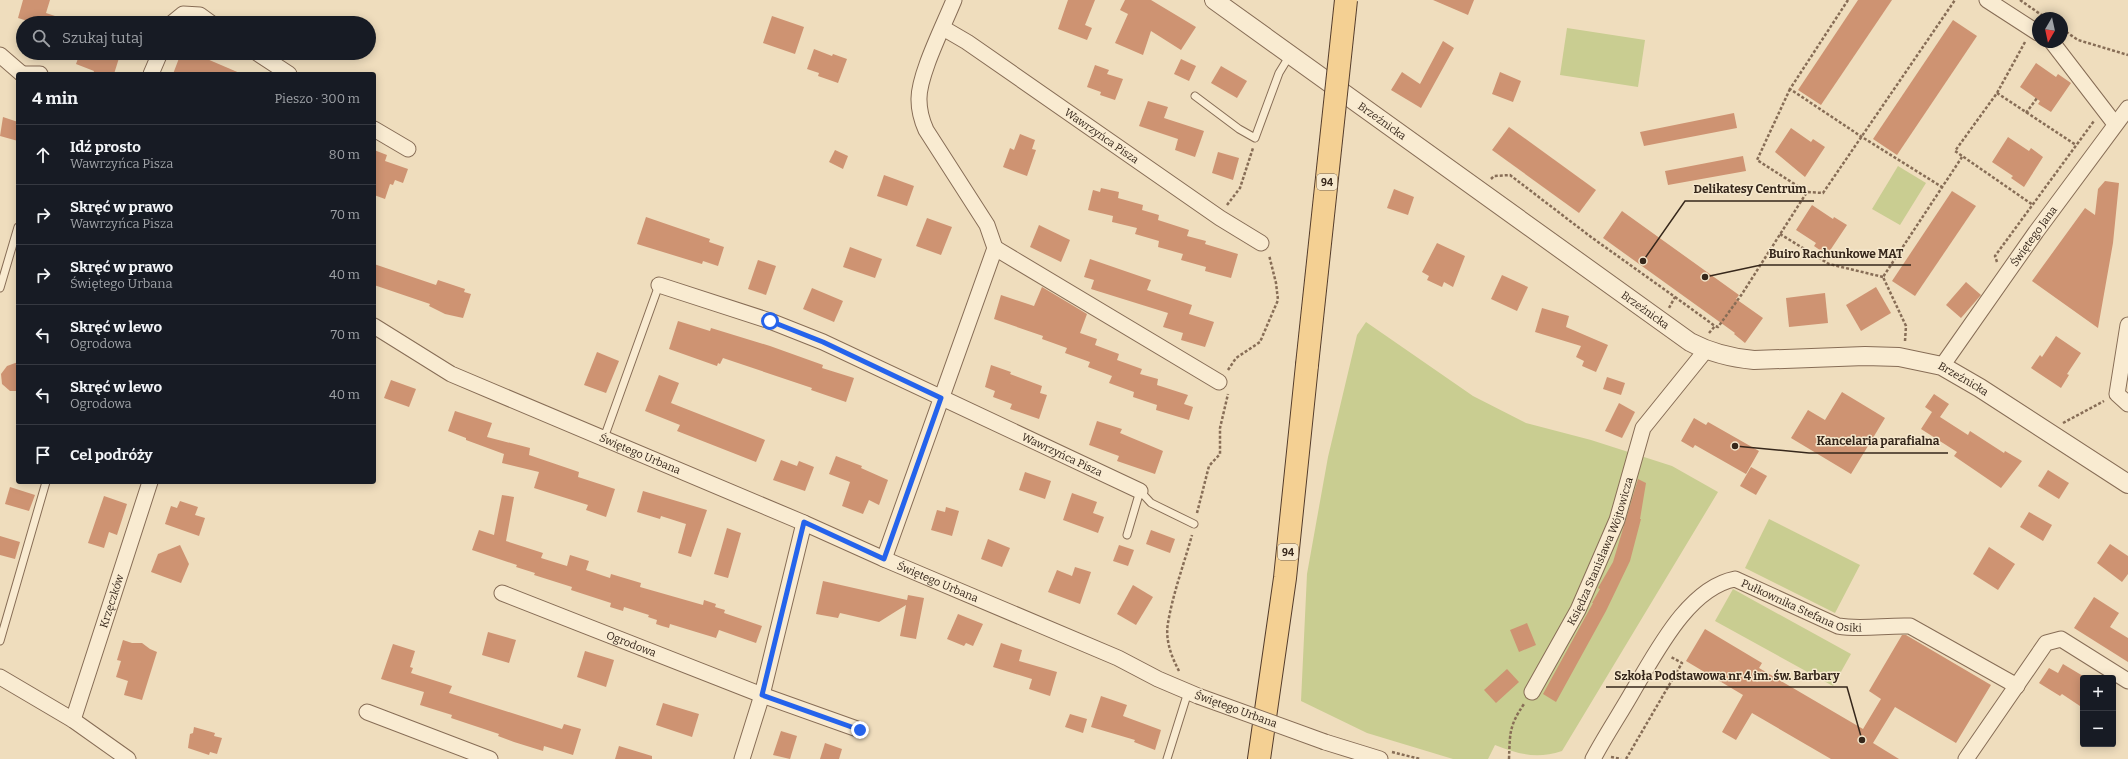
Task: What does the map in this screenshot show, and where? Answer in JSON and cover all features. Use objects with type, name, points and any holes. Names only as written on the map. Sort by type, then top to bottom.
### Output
[{"type":"main road","name":"94","points":[[1259,759],[1285,578],[1346,0]]},
{"type":"street","points":[[954,0],[922,80],[919,99],[920,116],[926,130],[987,226],[995,248],[1219,382]]},
{"type":"street","name":"Brzeźnicka","points":[[1214,0],[1690,342],[1707,343],[1722,356],[1754,360],[1865,356],[1899,357],[1942,366],[1980,388],[2128,484]]},
{"type":"street","points":[[1986,0],[2032,34]]},
{"type":"street","points":[[181,16],[183,14],[201,16]]},
{"type":"street","name":"Wawrzyńca Pisza","points":[[943,28],[968,42],[1220,218],[1261,243]]},
{"type":"street","points":[[2057,48],[2114,124]]},
{"type":"street","points":[[0,55],[20,72]]},
{"type":"street","points":[[152,72],[157,60]]},
{"type":"street","points":[[267,60],[285,72]]},
{"type":"street","name":"Świętego Jana","points":[[1942,366],[2114,124],[2128,108]]},
{"type":"street","points":[[376,130],[408,149]]},
{"type":"street","points":[[884,559],[995,248]]},
{"type":"street","name":"Wawrzyńca Pisza","points":[[658,285],[770,321],[817,340],[1140,491]]},
{"type":"street","points":[[2123,399],[2128,325]]},
{"type":"street","name":"Świętego Urbana","points":[[376,327],[451,374],[804,522],[884,559],[1111,655],[1193,694],[1325,742],[1380,759]]},
{"type":"street","name":"Księdza Stanisława Wójtowicza","points":[[1532,692],[1578,610],[1616,520],[1643,428],[1707,343]]},
{"type":"street","name":"Krzęczków","points":[[73,720],[149,484]]},
{"type":"street","points":[[742,759],[762,695],[804,522]]},
{"type":"street","name":"Pułkownika Stefana Osiki","points":[[1593,759],[1673,626],[1698,600],[1721,582],[1735,579],[1838,626],[1854,628],[1893,625],[1910,626],[2017,686]]},
{"type":"street","name":"Ogrodowa","points":[[502,593],[762,695],[860,730]]},
{"type":"street","points":[[1966,759],[2046,643],[2062,639],[2128,681]]},
{"type":"street","points":[[0,677],[73,720],[128,759]]},
{"type":"street","points":[[367,712],[490,759]]},
{"type":"lane","points":[[1195,96],[1239,129],[1255,138],[1276,79],[1290,55]]},
{"type":"lane","points":[[0,288],[16,234]]},
{"type":"lane","points":[[604,438],[658,285]]},
{"type":"lane","points":[[0,641],[45,484]]},
{"type":"lane","points":[[1140,491],[1151,503],[1194,524]]},
{"type":"lane","points":[[1127,535],[1140,491]]},
{"type":"lane","points":[[1167,759],[1193,694]]},
{"type":"path","points":[[1848,0],[1790,88],[1757,160],[1807,192],[1823,193],[1955,0]]},
{"type":"path","points":[[2020,0],[2037,12]]},
{"type":"path","points":[[2068,33],[2078,40],[2128,55]]},
{"type":"path","points":[[2032,37],[2026,39],[1997,93],[1955,151],[2033,205]]},
{"type":"path","points":[[1790,88],[1862,137],[1942,187]]},
{"type":"path","points":[[1997,93],[2076,146]]},
{"type":"path","points":[[2026,113],[2037,98]]},
{"type":"path","points":[[1997,264],[1995,256],[2095,120]]},
{"type":"path","points":[[1220,218],[1240,188],[1247,171],[1255,138]]},
{"type":"path","points":[[1882,277],[1962,157]]},
{"type":"path","points":[[1488,182],[1494,176],[1510,175],[1591,237],[1676,297],[1714,326],[1718,327],[1742,294],[1807,192]]},
{"type":"path","points":[[1780,234],[1829,264],[1882,277]]},
{"type":"path","points":[[1177,677],[1179,671],[1172,658],[1168,640],[1168,624],[1209,466],[1220,454],[1220,428],[1226,400],[1230,390],[1219,382],[1236,358],[1260,342],[1278,300],[1269,256],[1261,243]]},
{"type":"path","points":[[1882,277],[1906,326],[1905,347]]},
{"type":"path","points":[[1667,313],[1676,297]]},
{"type":"path","points":[[1707,343],[1714,326]]},
{"type":"path","points":[[2060,428],[2064,422],[2123,399]]},
{"type":"path","points":[[1626,759],[1682,663],[1658,650]]},
{"type":"path","points":[[1509,759],[1510,732],[1513,721],[1532,692]]},
{"type":"green space","points":[[1567,28],[1645,40],[1638,87],[1560,75]]},
{"type":"green space","points":[[1898,166],[1926,183],[1900,225],[1872,209]]},
{"type":"green space","points":[[1366,322],[1473,396],[1526,423],[1591,440],[1672,466],[1718,492],[1562,751],[1545,755],[1529,755],[1495,745],[1488,759],[1453,759],[1367,733],[1301,701],[1307,574],[1328,457],[1357,335]]},
{"type":"green space","points":[[1769,519],[1860,565],[1835,613],[1745,568]]},
{"type":"green space","points":[[1733,589],[1851,654],[1833,686],[1715,621]]},
{"type":"building","points":[[23,0],[50,0],[46,13],[55,16],[19,16]]},
{"type":"building","points":[[1068,0],[1095,0],[1085,25],[1092,28],[1087,40],[1058,29]]},
{"type":"building","points":[[1125,0],[1151,0],[1196,27],[1181,50],[1151,31],[1143,55],[1115,43],[1128,14],[1120,10]]},
{"type":"building","points":[[1433,0],[1474,0],[1468,15]]},
{"type":"building","points":[[1858,0],[1892,0],[1821,105],[1798,90]]},
{"type":"building","points":[[772,16],[804,27],[795,54],[763,43]]},
{"type":"building","points":[[1953,20],[1977,36],[1897,155],[1873,139]]},
{"type":"building","points":[[1443,41],[1454,48],[1421,108],[1391,90],[1402,72],[1420,84]]},
{"type":"building","points":[[814,49],[832,56],[833,54],[847,59],[838,83],[818,76],[819,73],[807,69]]},
{"type":"building","points":[[1181,59],[1196,66],[1189,81],[1174,74]]},
{"type":"building","points":[[77,60],[118,60],[115,72],[94,72],[76,64]]},
{"type":"building","points":[[178,60],[209,60],[237,72],[174,72]]},
{"type":"building","points":[[2036,63],[2056,77],[2058,74],[2071,83],[2051,112],[2038,104],[2040,101],[2020,87]]},
{"type":"building","points":[[1095,65],[1109,70],[1107,74],[1123,79],[1115,100],[1100,95],[1101,92],[1087,87]]},
{"type":"building","points":[[1221,66],[1247,81],[1237,98],[1211,83]]},
{"type":"building","points":[[1500,72],[1521,81],[1513,102],[1492,94]]},
{"type":"building","points":[[1148,101],[1168,107],[1164,118],[1204,131],[1195,157],[1175,150],[1178,139],[1139,126]]},
{"type":"building","points":[[1734,113],[1737,128],[1644,146],[1640,132]]},
{"type":"building","points":[[3,117],[16,121],[16,140],[0,136]]},
{"type":"building","points":[[1509,127],[1596,190],[1579,213],[1492,150]]},
{"type":"building","points":[[1791,128],[1811,142],[1813,139],[1825,147],[1805,177],[1775,152]]},
{"type":"building","points":[[1020,134],[1035,140],[1032,149],[1036,150],[1027,176],[1003,167],[1010,148],[1014,150]]},
{"type":"building","points":[[2008,137],[2029,151],[2031,148],[2043,157],[2024,187],[2011,178],[2013,176],[1992,162]]},
{"type":"building","points":[[835,150],[848,156],[843,169],[829,162]]},
{"type":"building","points":[[376,151],[387,155],[385,161],[408,169],[403,183],[395,180],[393,185],[390,184],[385,199],[376,196]]},
{"type":"building","points":[[1218,152],[1239,158],[1233,180],[1212,173]]},
{"type":"building","points":[[1743,156],[1746,171],[1668,185],[1665,171]]},
{"type":"building","points":[[884,175],[914,186],[907,206],[877,196]]},
{"type":"building","points":[[2105,181],[2119,183],[2113,243],[2098,328],[2032,281],[2085,208],[2095,215],[2098,189]]},
{"type":"building","points":[[1101,188],[1119,192],[1118,198],[1143,205],[1142,210],[1159,215],[1158,220],[1189,230],[1187,236],[1206,241],[1205,244],[1238,254],[1231,278],[1205,271],[1206,267],[1181,260],[1183,254],[1158,247],[1159,241],[1135,234],[1137,228],[1112,222],[1113,216],[1088,210],[1093,190],[1100,192]]},
{"type":"building","points":[[1394,189],[1414,197],[1408,215],[1387,208]]},
{"type":"building","points":[[1952,191],[1976,206],[1915,296],[1892,281]]},
{"type":"building","points":[[1812,205],[1833,219],[1834,217],[1847,225],[1827,255],[1814,246],[1816,243],[1796,230]]},
{"type":"building","points":[[1622,211],[1739,295],[1736,299],[1763,318],[1745,343],[1734,334],[1735,333],[1603,238]]},
{"type":"building","points":[[646,217],[710,239],[709,242],[724,247],[718,266],[703,261],[702,264],[637,244]]},
{"type":"building","points":[[927,218],[952,227],[941,255],[916,246]]},
{"type":"building","points":[[1039,225],[1070,240],[1061,262],[1030,247]]},
{"type":"building","points":[[1437,243],[1465,256],[1453,287],[1444,282],[1442,287],[1427,280],[1429,276],[1422,272]]},
{"type":"building","points":[[850,247],[882,259],[875,278],[843,267]]},
{"type":"building","points":[[1090,259],[1151,280],[1147,290],[1192,305],[1189,314],[1214,322],[1205,347],[1181,340],[1183,333],[1163,327],[1168,313],[1091,289],[1094,280],[1084,277]]},
{"type":"building","points":[[758,260],[776,266],[766,295],[748,289]]},
{"type":"building","points":[[376,265],[436,285],[438,280],[465,289],[464,292],[471,294],[463,318],[445,314],[429,306],[430,304],[376,286]]},
{"type":"building","points":[[1502,275],[1528,287],[1517,311],[1491,299]]},
{"type":"building","points":[[1966,282],[1981,295],[1961,318],[1946,305]]},
{"type":"building","points":[[1042,287],[1087,314],[1080,333],[1097,339],[1095,345],[1119,354],[1117,360],[1142,369],[1140,374],[1158,379],[1157,385],[1188,395],[1184,404],[1193,407],[1189,420],[1156,410],[1157,405],[1133,397],[1134,392],[1109,383],[1112,376],[1088,367],[1090,362],[1065,353],[1067,348],[1042,339],[1043,336],[994,319],[1001,295],[1034,306]]},
{"type":"building","points":[[1876,287],[1891,313],[1861,331],[1846,305]]},
{"type":"building","points":[[812,288],[843,301],[834,322],[803,309]]},
{"type":"building","points":[[1825,293],[1828,323],[1789,327],[1786,298]]},
{"type":"building","points":[[1542,308],[1569,316],[1566,327],[1608,345],[1596,372],[1582,366],[1584,361],[1576,357],[1581,346],[1535,332]]},
{"type":"building","points":[[678,321],[710,331],[711,328],[770,346],[823,365],[822,368],[854,378],[846,402],[811,390],[812,388],[723,358],[717,366],[669,349]]},
{"type":"building","points":[[2056,336],[2081,353],[2067,374],[2069,375],[2061,388],[2031,368],[2040,355],[2042,357]]},
{"type":"building","points":[[597,352],[619,361],[606,393],[584,385]]},
{"type":"building","points":[[16,363],[16,391],[10,391],[2,384],[1,374],[7,366]]},
{"type":"building","points":[[991,365],[1042,386],[1040,393],[1047,395],[1039,419],[1010,409],[1012,404],[993,397],[995,391],[985,387]]},
{"type":"building","points":[[659,375],[679,383],[671,403],[765,440],[756,462],[677,431],[680,425],[645,411]]},
{"type":"building","points":[[1607,377],[1625,383],[1621,395],[1603,389]]},
{"type":"building","points":[[391,380],[416,389],[409,407],[384,398]]},
{"type":"building","points":[[1842,392],[1885,418],[1851,474],[1791,438],[1808,410],[1825,420]]},
{"type":"building","points":[[1934,394],[1949,404],[1940,417],[1968,435],[1970,431],[2004,453],[2005,451],[2022,461],[2001,488],[1954,456],[1957,452],[1921,429],[1932,412],[1925,407]]},
{"type":"building","points":[[1619,403],[1635,412],[1622,438],[1605,431]]},
{"type":"building","points":[[455,411],[492,423],[487,437],[530,448],[529,455],[579,472],[578,477],[615,489],[606,517],[586,510],[588,505],[534,488],[539,472],[502,463],[504,454],[466,440],[466,438],[448,431]]},
{"type":"building","points":[[1694,418],[1706,425],[1708,422],[1759,451],[1746,474],[1695,445],[1693,448],[1681,441]]},
{"type":"building","points":[[1097,421],[1122,429],[1120,433],[1163,451],[1155,474],[1117,461],[1119,456],[1089,445]]},
{"type":"building","points":[[836,456],[862,466],[861,468],[888,480],[879,505],[869,500],[863,514],[842,506],[850,482],[829,474]]},
{"type":"building","points":[[781,460],[797,466],[799,461],[814,467],[805,491],[773,480]]},
{"type":"building","points":[[1751,467],[1767,476],[1756,495],[1740,486]]},
{"type":"building","points":[[2048,470],[2069,483],[2059,499],[2038,486]]},
{"type":"building","points":[[1025,472],[1051,481],[1045,499],[1019,490]]},
{"type":"building","points":[[1638,479],[1646,483],[1641,519],[1630,561],[1606,611],[1556,702],[1543,694],[1593,603],[1600,589],[1598,588],[1613,562]]},
{"type":"building","points":[[10,487],[35,495],[29,511],[5,504]]},
{"type":"building","points":[[643,491],[707,510],[691,557],[678,553],[686,524],[661,516],[660,519],[637,512]]},
{"type":"building","points":[[1072,493],[1097,502],[1093,513],[1104,517],[1098,533],[1063,520]]},
{"type":"building","points":[[502,495],[514,497],[506,541],[543,553],[541,558],[567,566],[570,555],[589,561],[586,570],[610,578],[611,574],[641,583],[640,587],[703,605],[704,600],[716,604],[715,607],[725,610],[724,613],[762,626],[756,643],[719,630],[716,638],[670,624],[669,628],[662,626],[656,624],[657,620],[648,617],[649,615],[624,607],[623,611],[610,607],[611,603],[571,590],[572,587],[534,575],[535,573],[516,567],[517,565],[472,550],[479,530],[494,535]]},
{"type":"building","points":[[104,496],[127,504],[117,535],[109,532],[104,548],[88,543]]},
{"type":"building","points":[[180,501],[198,507],[195,515],[205,518],[199,536],[165,524],[171,506],[177,508]]},
{"type":"building","points":[[946,507],[959,511],[952,536],[931,530],[937,510],[945,512]]},
{"type":"building","points":[[2029,512],[2052,525],[2043,541],[2020,527]]},
{"type":"building","points":[[727,528],[741,533],[728,578],[714,574]]},
{"type":"building","points":[[1151,530],[1175,539],[1170,553],[1146,544]]},
{"type":"building","points":[[0,536],[20,542],[15,559],[0,555]]},
{"type":"building","points":[[988,539],[1010,548],[1002,567],[981,559]]},
{"type":"building","points":[[2110,544],[2128,556],[2128,574],[2122,582],[2097,563]]},
{"type":"building","points":[[180,545],[189,564],[181,583],[151,572],[158,554]]},
{"type":"building","points":[[1119,545],[1134,550],[1128,566],[1113,561]]},
{"type":"building","points":[[1989,547],[2015,564],[1998,590],[1973,574]]},
{"type":"building","points":[[1075,567],[1091,572],[1080,604],[1048,592],[1057,570],[1072,576]]},
{"type":"building","points":[[823,581],[907,600],[908,595],[924,598],[916,639],[900,636],[906,605],[879,622],[840,613],[838,618],[816,614]]},
{"type":"building","points":[[1133,585],[1153,597],[1136,625],[1117,614]]},
{"type":"building","points":[[2094,597],[2119,613],[2110,627],[2128,638],[2128,662],[2074,628]]},
{"type":"building","points":[[958,614],[983,624],[973,646],[966,643],[964,646],[947,639]]},
{"type":"building","points":[[1527,623],[1536,645],[1519,652],[1510,630]]},
{"type":"building","points":[[1705,629],[1762,663],[1759,668],[1863,729],[1881,699],[1869,691],[1902,635],[1906,635],[1991,685],[1956,743],[1895,707],[1873,743],[1899,759],[1831,759],[1752,713],[1736,740],[1722,732],[1743,695],[1686,661]]},
{"type":"building","points":[[488,632],[516,640],[509,663],[482,655]]},
{"type":"building","points":[[123,640],[132,643],[142,643],[157,652],[142,700],[124,695],[128,681],[116,677],[121,661],[117,660]]},
{"type":"building","points":[[1001,643],[1022,650],[1019,661],[1057,672],[1050,696],[1029,689],[1032,679],[993,667]]},
{"type":"building","points":[[393,644],[415,651],[410,667],[413,668],[411,673],[452,686],[449,693],[562,729],[564,724],[581,729],[573,755],[544,746],[543,751],[514,742],[498,736],[499,734],[451,718],[452,715],[420,705],[424,692],[381,679]]},
{"type":"building","points":[[585,651],[614,660],[606,687],[577,677]]},
{"type":"building","points":[[2063,664],[2081,675],[2080,675],[2080,706],[2062,694],[2060,696],[2039,683],[2049,668],[2058,673]]},
{"type":"building","points":[[1507,669],[1519,682],[1496,703],[1484,690]]},
{"type":"building","points":[[1101,696],[1127,705],[1123,716],[1161,730],[1155,750],[1134,742],[1135,740],[1091,727]]},
{"type":"building","points":[[663,703],[699,714],[692,737],[656,725]]},
{"type":"building","points":[[1070,714],[1087,719],[1083,733],[1065,727]]},
{"type":"building","points":[[194,727],[215,733],[214,736],[222,738],[217,754],[210,752],[209,755],[188,748],[190,734],[193,733]]},
{"type":"building","points":[[781,731],[797,736],[790,759],[773,755]]},
{"type":"building","points":[[825,743],[842,749],[839,759],[820,759]]},
{"type":"building","points":[[619,746],[652,756],[652,759],[615,759]]},
{"type":"place","name":"Delikatesy Centrum","points":[[1643,261]]},
{"type":"place","name":"Buiro Rachunkowe MAT","points":[[1705,277]]},
{"type":"place","name":"Kancelaria parafialna","points":[[1735,446]]},
{"type":"place","name":"Szkoła Podstawowa nr 4 im. św. Barbary","points":[[1862,740]]},
{"type":"route","points":[[770,321],[823,342],[941,398],[884,559],[804,522],[762,695],[860,730]]}]
